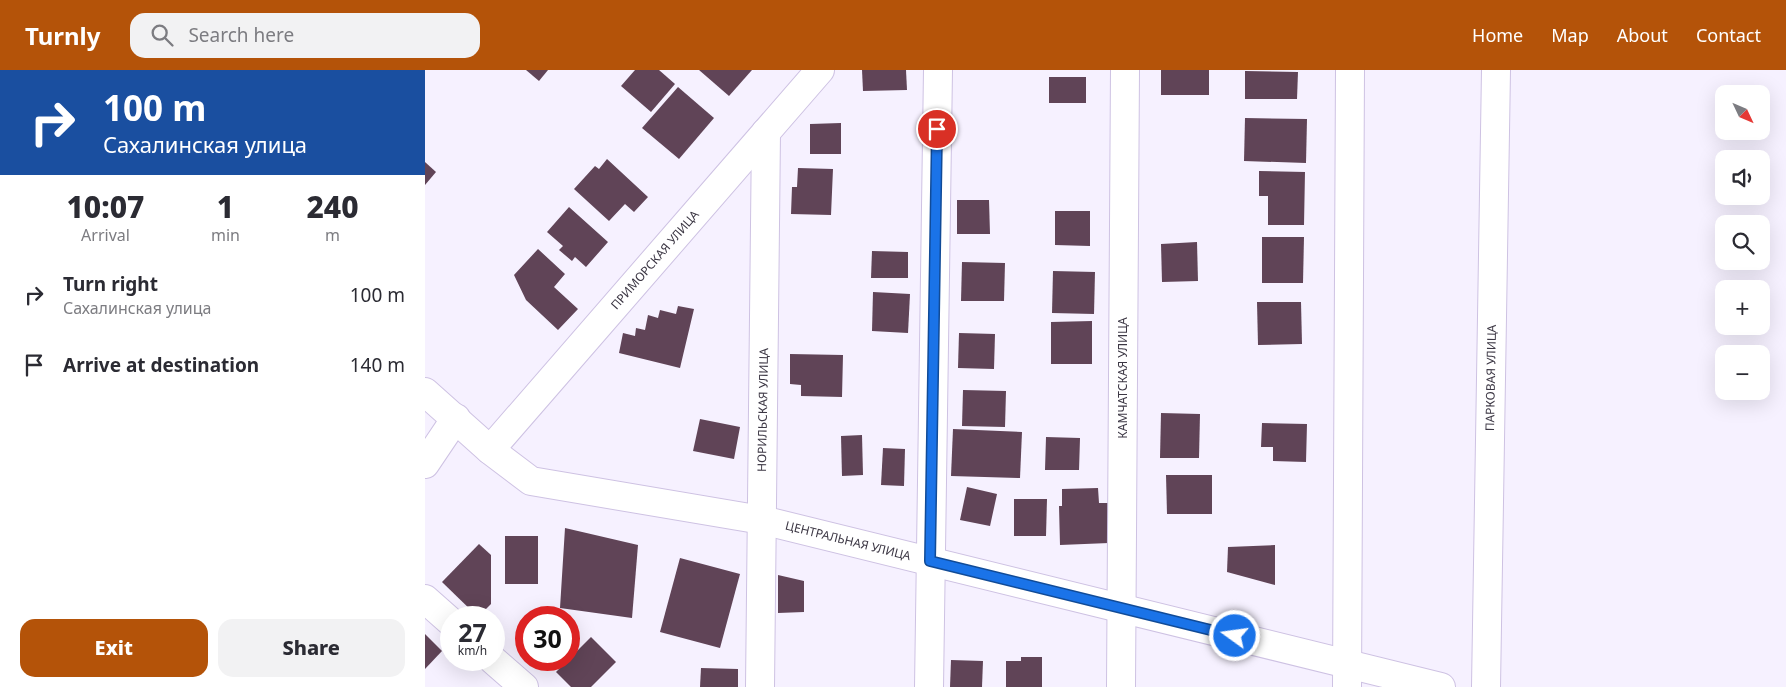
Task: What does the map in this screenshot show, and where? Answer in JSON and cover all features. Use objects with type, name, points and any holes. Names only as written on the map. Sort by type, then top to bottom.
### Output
[{"type":"street","name":"ПРИМОРСКАЯ УЛИЦА","points":[[490,450],[820,70]]},
{"type":"street","points":[[929,687],[938,70]]},
{"type":"street","name":"КАМЧАТСКАЯ УЛИЦА","points":[[1121,687],[1125,70]]},
{"type":"street","points":[[1348,676],[1350,70]]},
{"type":"street","name":"ПАРКОВАЯ УЛИЦА","points":[[1486,687],[1496,70]]},
{"type":"street","name":"НОРИЛЬСКАЯ УЛИЦА","points":[[760,687],[766,132]]},
{"type":"street","name":"ЦЕНТРАЛЬНАЯ УЛИЦА","points":[[425,392],[490,450],[531,481],[762,520],[1122,608],[1348,676],[1441,687]]},
{"type":"street","points":[[425,464],[456,418]]},
{"type":"street","points":[[425,599],[440,612]]},
{"type":"street","points":[[505,670],[524,687]]},
{"type":"building","points":[[526,70],[548,70],[539,81]]},
{"type":"building","points":[[635,70],[659,70],[675,84],[651,112],[621,86]]},
{"type":"building","points":[[699,70],[752,70],[729,96]]},
{"type":"building","points":[[862,70],[906,70],[907,90],[863,91]]},
{"type":"building","points":[[1161,70],[1209,70],[1209,95],[1161,95]]},
{"type":"building","points":[[1245,71],[1298,72],[1297,99],[1245,99]]},
{"type":"building","points":[[1049,77],[1086,77],[1086,103],[1049,103]]},
{"type":"building","points":[[678,87],[714,118],[679,159],[642,128]]},
{"type":"building","points":[[1245,118],[1307,119],[1306,163],[1244,161]]},
{"type":"building","points":[[841,123],[841,154],[810,154],[810,124]]},
{"type":"building","points":[[607,159],[648,197],[634,212],[625,204],[609,221],[574,189],[595,166],[599,169]]},
{"type":"building","points":[[425,162],[436,172],[425,185]]},
{"type":"building","points":[[798,168],[833,169],[831,215],[791,214],[792,187],[797,187]]},
{"type":"building","points":[[1259,171],[1305,172],[1304,225],[1268,225],[1268,196],[1259,196]]},
{"type":"building","points":[[957,200],[989,200],[990,234],[957,234]]},
{"type":"building","points":[[569,207],[608,242],[586,267],[575,257],[572,261],[559,250],[563,246],[547,232]]},
{"type":"building","points":[[1055,211],[1090,211],[1090,246],[1055,245]]},
{"type":"building","points":[[1262,237],[1304,237],[1303,283],[1262,283]]},
{"type":"building","points":[[1197,242],[1198,281],[1162,282],[1161,244]]},
{"type":"building","points":[[538,249],[565,274],[554,287],[578,309],[558,330],[526,300],[514,275]]},
{"type":"building","points":[[872,251],[908,252],[908,278],[871,278]]},
{"type":"building","points":[[962,262],[1005,263],[1004,301],[961,301]]},
{"type":"building","points":[[1053,271],[1095,272],[1094,314],[1052,313]]},
{"type":"building","points":[[873,292],[910,294],[908,333],[872,331]]},
{"type":"building","points":[[1257,302],[1301,302],[1302,344],[1258,345]]},
{"type":"building","points":[[678,306],[694,309],[680,368],[619,353],[623,333],[635,336],[636,328],[645,330],[648,315],[658,318],[660,310],[676,314]]},
{"type":"building","points":[[1092,321],[1092,364],[1051,364],[1051,322]]},
{"type":"building","points":[[959,333],[995,334],[994,369],[958,368]]},
{"type":"building","points":[[790,354],[843,355],[842,397],[801,396],[801,385],[790,384]]},
{"type":"building","points":[[963,390],[1006,391],[1005,427],[962,426]]},
{"type":"building","points":[[1161,413],[1200,414],[1199,458],[1160,458]]},
{"type":"building","points":[[700,419],[740,427],[734,459],[693,451]]},
{"type":"building","points":[[1262,423],[1307,424],[1306,462],[1273,461],[1273,447],[1261,447]]},
{"type":"building","points":[[953,429],[1022,432],[1020,478],[951,476]]},
{"type":"building","points":[[862,435],[863,475],[842,476],[841,436]]},
{"type":"building","points":[[1046,437],[1080,438],[1079,470],[1045,470]]},
{"type":"building","points":[[883,448],[905,449],[904,486],[881,485]]},
{"type":"building","points":[[1166,475],[1212,475],[1212,514],[1167,514]]},
{"type":"building","points":[[967,487],[997,494],[990,526],[960,520]]},
{"type":"building","points":[[1098,488],[1099,503],[1108,503],[1109,543],[1060,545],[1059,506],[1062,506],[1062,489]]},
{"type":"building","points":[[1014,499],[1047,499],[1046,536],[1014,536]]},
{"type":"building","points":[[565,528],[638,545],[632,618],[580,611],[580,606],[560,606]]},
{"type":"building","points":[[505,536],[538,536],[538,584],[505,584]]},
{"type":"building","points":[[479,544],[491,555],[491,604],[489,606],[467,606],[442,582]]},
{"type":"building","points":[[1275,545],[1275,585],[1227,572],[1228,547]]},
{"type":"building","points":[[680,558],[740,574],[720,648],[660,632]]},
{"type":"building","points":[[778,575],[804,581],[804,612],[778,613]]},
{"type":"building","points":[[425,634],[440,649],[440,653],[425,669]]},
{"type":"building","points":[[591,637],[616,662],[591,687],[571,687],[556,672],[580,671],[580,648]]},
{"type":"building","points":[[1021,657],[1042,657],[1042,687],[1006,687],[1006,661],[1021,661]]},
{"type":"building","points":[[951,660],[983,661],[982,687],[950,687]]},
{"type":"building","points":[[701,668],[738,669],[738,687],[700,687]]},
{"type":"route","points":[[937,129],[930,561],[1235,636]]}]
